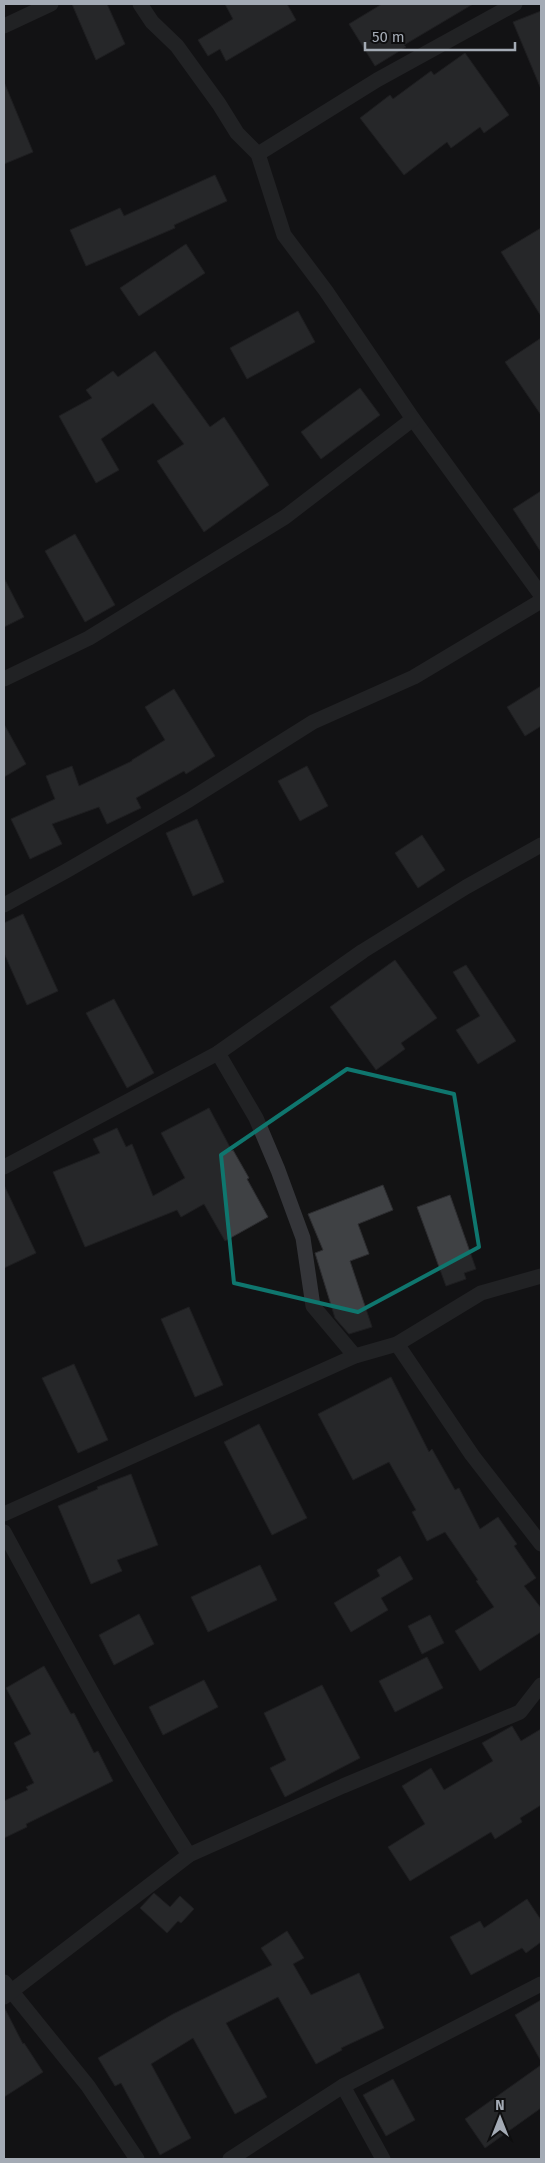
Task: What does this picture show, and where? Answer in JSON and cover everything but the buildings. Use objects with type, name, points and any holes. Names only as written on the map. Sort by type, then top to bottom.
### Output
[{"type":"street","points":[[4,26],[51,4]]},
{"type":"street","points":[[140,4],[152,22],[178,46],[237,133],[258,154],[284,234],[326,291],[413,419],[541,595]]},
{"type":"street","points":[[258,154],[377,80],[514,4]]},
{"type":"street","points":[[4,679],[89,638],[285,517],[413,419]]},
{"type":"street","points":[[4,904],[66,871],[189,800],[313,722],[414,678],[541,601]]},
{"type":"street","points":[[4,1167],[218,1053],[363,951],[466,887],[541,845]]},
{"type":"street","points":[[218,1053],[256,1118],[278,1170],[303,1238],[313,1306],[355,1356]]},
{"type":"street","points":[[4,1514],[355,1356],[397,1344],[481,1293],[541,1276]]},
{"type":"street","points":[[397,1344],[472,1455],[541,1544]]},
{"type":"street","points":[[4,1532],[62,1639],[166,1820],[189,1855]]},
{"type":"street","points":[[136,2159],[88,2086],[6,1991],[189,1855],[343,1786],[520,1712],[541,1685]]},
{"type":"street","points":[[230,2159],[343,2086],[541,1984]]},
{"type":"street","points":[[343,2086],[383,2159]]},
{"type":"highlighted area","points":[[347,1069],[454,1094],[479,1247],[358,1312],[234,1283],[221,1155]]}]
